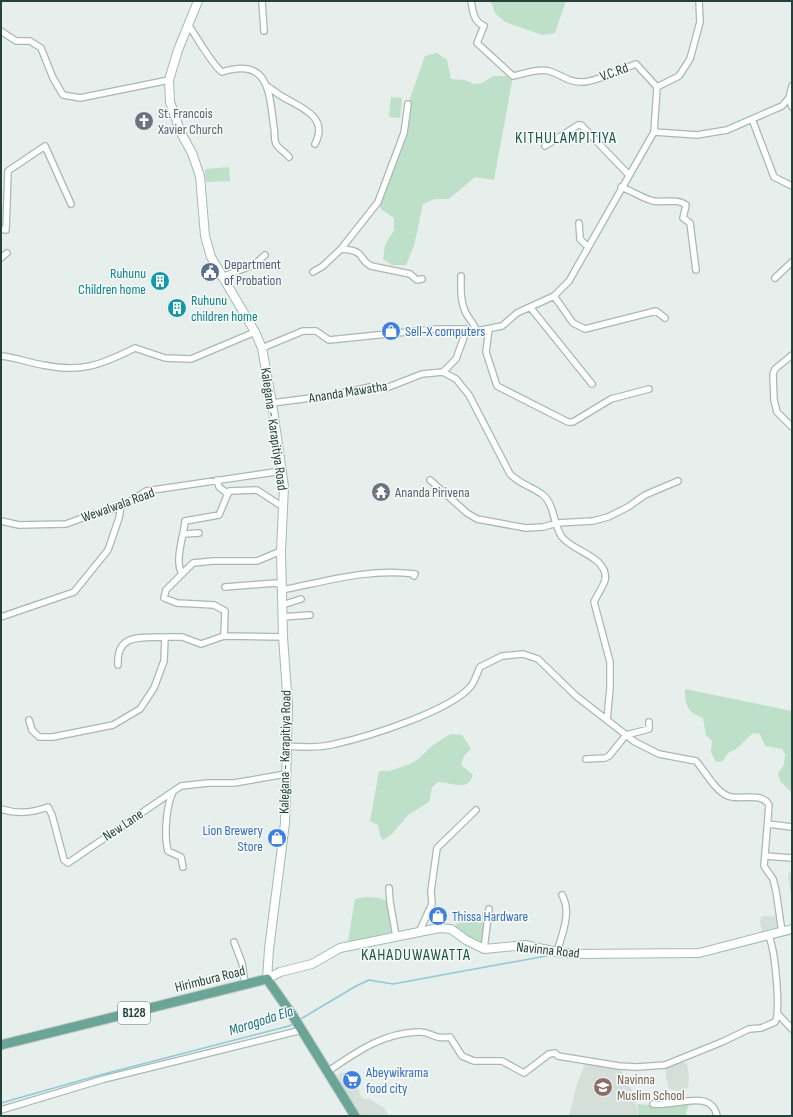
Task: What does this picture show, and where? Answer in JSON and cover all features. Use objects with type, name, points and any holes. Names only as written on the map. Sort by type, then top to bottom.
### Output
[{"type":"main road","name":"Kalegana - Karapitiya Road","points":[[199,1],[169,80],[170,102],[181,133],[192,153],[200,176],[205,236],[211,257],[255,332],[262,348],[282,471],[282,617],[288,706],[285,823],[269,949],[267,979]]},
{"type":"main road","name":"Navinna Road","points":[[267,979],[280,972],[312,964],[340,948],[420,930],[439,928],[451,928],[466,940],[484,948],[525,945],[557,952],[576,954],[699,953],[792,929]]},
{"type":"main road","name":"Hirimbura Road","points":[[1,1045],[267,979],[293,1016],[355,1116]]},
{"type":"street","points":[[262,1],[264,31]]},
{"type":"street","name":"V.C.Rd","points":[[471,1],[473,14],[480,24],[484,26],[477,43],[513,76],[541,70],[550,71],[573,82],[586,82],[636,64],[657,88]]},
{"type":"street","points":[[262,348],[303,332],[316,331],[329,340],[436,329],[465,329],[476,331],[489,329],[502,326],[517,312],[554,296],[569,280],[628,174],[654,132],[657,88],[680,76],[690,59],[700,22],[699,1]]},
{"type":"street","points":[[189,26],[212,58],[216,67],[222,72],[235,68],[247,68],[259,73],[267,86],[276,144],[289,157]]},
{"type":"street","points":[[1,31],[16,41],[30,41],[42,48],[53,78],[63,95],[80,98],[169,80]]},
{"type":"street","points":[[267,86],[316,118],[320,128],[319,136],[315,144]]},
{"type":"street","points":[[654,132],[697,135],[727,130],[782,106],[789,98],[792,86]]},
{"type":"street","points":[[789,98],[792,107]]},
{"type":"street","points":[[313,272],[323,266],[341,249],[378,202],[404,133],[408,104]]},
{"type":"street","points":[[752,119],[774,177],[792,186]]},
{"type":"street","points":[[545,146],[578,125],[581,125],[628,174]]},
{"type":"street","points":[[1,229],[6,230],[8,171],[45,146],[71,204]]},
{"type":"street","points":[[621,187],[652,200],[665,203],[680,201],[686,205],[683,218],[690,223],[696,270]]},
{"type":"street","points":[[579,223],[580,239],[587,246]]},
{"type":"street","points":[[341,249],[355,250],[362,254],[366,264],[371,266],[410,274],[417,280],[422,279]]},
{"type":"street","points":[[1,258],[6,253]]},
{"type":"street","points":[[222,277],[254,264],[265,256]]},
{"type":"street","points":[[775,278],[792,262]]},
{"type":"street","points":[[461,276],[460,293],[465,313],[475,326],[476,331]]},
{"type":"street","points":[[554,296],[573,323],[585,329],[656,312],[665,318]]},
{"type":"street","points":[[530,307],[592,384]]},
{"type":"street","points":[[465,329],[464,337],[456,359],[442,372],[456,379],[469,395],[510,474],[518,482],[543,495],[564,540],[594,559],[603,568],[605,580],[594,602],[610,662],[607,720]]},
{"type":"street","points":[[489,329],[486,352],[497,386],[561,420],[572,422],[611,399],[649,389]]},
{"type":"street","points":[[1,356],[44,366],[76,368],[104,363],[135,348],[165,358],[191,359],[255,332]]},
{"type":"street","points":[[792,355],[775,369],[773,374],[774,400],[777,412],[792,427]]},
{"type":"street","name":"Ananda Mawatha","points":[[272,403],[370,387],[386,388],[422,374],[442,372]]},
{"type":"street","name":"Wewalwala Road","points":[[1,520],[18,525],[66,524],[93,514],[121,507],[146,491],[282,471]]},
{"type":"street","points":[[217,480],[219,488],[228,494]]},
{"type":"street","points":[[430,480],[467,513],[477,519],[526,528],[543,527],[557,523],[593,521],[628,507],[645,495],[678,481]]},
{"type":"street","points":[[182,574],[179,570],[179,555],[184,534],[185,521],[219,515],[229,492],[257,490],[283,507]]},
{"type":"street","points":[[1,617],[74,592],[108,550],[119,518],[121,507]]},
{"type":"street","points":[[184,534],[199,533]]},
{"type":"street","points":[[224,636],[224,611],[214,605],[177,603],[164,598],[166,590],[193,563],[213,561],[257,561],[281,551]]},
{"type":"street","points":[[225,587],[276,583],[282,588],[370,572],[393,571],[415,574],[414,576]]},
{"type":"street","points":[[282,605],[301,599]]},
{"type":"street","points":[[282,617],[310,615]]},
{"type":"street","points":[[118,665],[117,656],[121,645],[128,640],[182,637],[202,644],[224,636],[283,637]]},
{"type":"street","points":[[29,720],[32,730],[39,737],[53,737],[113,725],[140,710],[154,688],[164,661],[165,637]]},
{"type":"street","points":[[287,746],[315,747],[335,744],[416,719],[462,694],[472,685],[480,666],[502,656],[523,654],[538,659],[576,696],[635,742],[659,754],[696,761],[718,789],[730,797],[762,798],[767,800],[769,805],[764,866],[773,880],[782,932]]},
{"type":"street","points":[[586,759],[605,758],[609,756],[626,735],[649,729],[649,722]]},
{"type":"street","name":"New Lane","points":[[1,809],[14,813],[34,812],[48,807],[52,815],[64,860],[68,863],[110,832],[181,786],[208,783],[234,783],[286,774]]},
{"type":"street","points":[[173,792],[169,801],[165,839],[168,851],[181,857],[183,867]]},
{"type":"street","points":[[420,930],[432,904],[431,891],[437,848],[476,810]]},
{"type":"street","points":[[768,824],[792,827]]},
{"type":"street","points":[[765,856],[792,858]]},
{"type":"street","points":[[389,888],[396,936]]},
{"type":"street","points":[[557,952],[566,920],[567,906],[562,895]]},
{"type":"street","points":[[484,948],[489,909]]},
{"type":"street","points":[[327,1072],[373,1042],[400,1034],[419,1032],[428,1033],[433,1037],[441,1039],[450,1037],[462,1056],[474,1061],[502,1061],[524,1073],[549,1054],[555,1053],[558,1056],[586,1062],[637,1067],[668,1065],[749,1029],[761,1028],[775,1022],[778,1014],[775,970],[768,935]]},
{"type":"street","points":[[234,942],[242,963],[245,984]]},
{"type":"street","points":[[778,1014],[792,1029]]},
{"type":"street","points":[[1,1110],[104,1079],[301,1029]]},
{"type":"street","points":[[652,1104],[660,1106],[690,1101],[707,1102],[713,1106],[717,1116]]},
{"type":"shaded area","points":[[792,870],[792,900],[788,877]]},
{"type":"shaded area","points":[[761,917],[780,917],[782,932],[763,937],[760,922]]},
{"type":"shaded area","points":[[680,1060],[687,1064],[689,1077],[688,1088],[678,1091],[669,1089],[665,1065]]},
{"type":"shaded area","name":"Navinna Muslim School","points":[[586,1062],[619,1066],[632,1090],[639,1116],[569,1116],[577,1084]]},
{"type":"shaded area","points":[[351,1072],[358,1083],[360,1095],[363,1099],[370,1099],[384,1108],[389,1116],[355,1116],[333,1081],[340,1073]]},
{"type":"green space","points":[[491,1],[566,1],[555,33],[542,35],[505,22],[495,13]]},
{"type":"green space","points":[[437,53],[447,60],[451,79],[465,80],[474,84],[482,83],[493,76],[513,76],[494,180],[475,177],[449,199],[435,199],[423,204],[414,246],[406,265],[392,265],[383,259],[385,245],[394,230],[394,218],[381,209],[378,202],[404,133],[408,104],[425,56]]},
{"type":"green space","points":[[391,97],[402,98],[400,118],[389,117]]},
{"type":"green space","points":[[229,167],[230,181],[206,182],[205,169]]},
{"type":"green space","points":[[685,689],[792,711],[792,793],[780,781],[778,773],[784,765],[785,754],[782,749],[765,746],[760,734],[753,733],[736,749],[728,753],[723,761],[716,762],[711,752],[712,741],[706,735],[703,718],[693,713],[686,704]]},
{"type":"green space","points":[[450,734],[462,735],[471,749],[464,756],[461,764],[473,775],[470,780],[467,784],[463,785],[438,782],[432,787],[429,802],[408,815],[392,834],[383,840],[380,835],[378,825],[370,821],[379,771],[389,771],[410,764]]},
{"type":"green space","points":[[366,897],[379,898],[390,902],[396,936],[347,947],[355,899]]},
{"type":"green space","points":[[489,909],[484,949],[451,929],[459,922],[467,921],[468,916],[472,913],[481,913]]},
{"type":"green space","points":[[690,1101],[685,1116],[639,1116],[637,1104],[660,1106]]},
{"type":"waterway","name":"Moragoda Ela","points":[[299,1020],[356,986],[369,980],[393,984],[546,956]]},
{"type":"waterway","name":"Moragoda Ela","points":[[1,1103],[100,1075],[289,1026],[294,1023]]},
{"type":"place","name":"St. Francois Xavier Church","points":[[144,121]]},
{"type":"place","name":"Department of Probation","points":[[210,272]]},
{"type":"place","name":"Ruhunu Children home","points":[[160,281]]},
{"type":"place","name":"Ruhunu children home","points":[[177,308]]},
{"type":"place","name":"Sell-X computers","points":[[391,331]]},
{"type":"place","name":"Ananda Pirivena","points":[[381,492]]},
{"type":"place","name":"Lion Brewery Store","points":[[277,838]]},
{"type":"place","name":"Thissa Hardware","points":[[438,916]]},
{"type":"place","name":"Abeywikrama food city","points":[[352,1080]]},
{"type":"place","name":"Navinna Muslim School","points":[[603,1087]]},
{"type":"district","name":"KITHULAMPITIYA","points":[[566,138]]},
{"type":"district","name":"KAHADUWAWATTA","points":[[416,955]]}]
